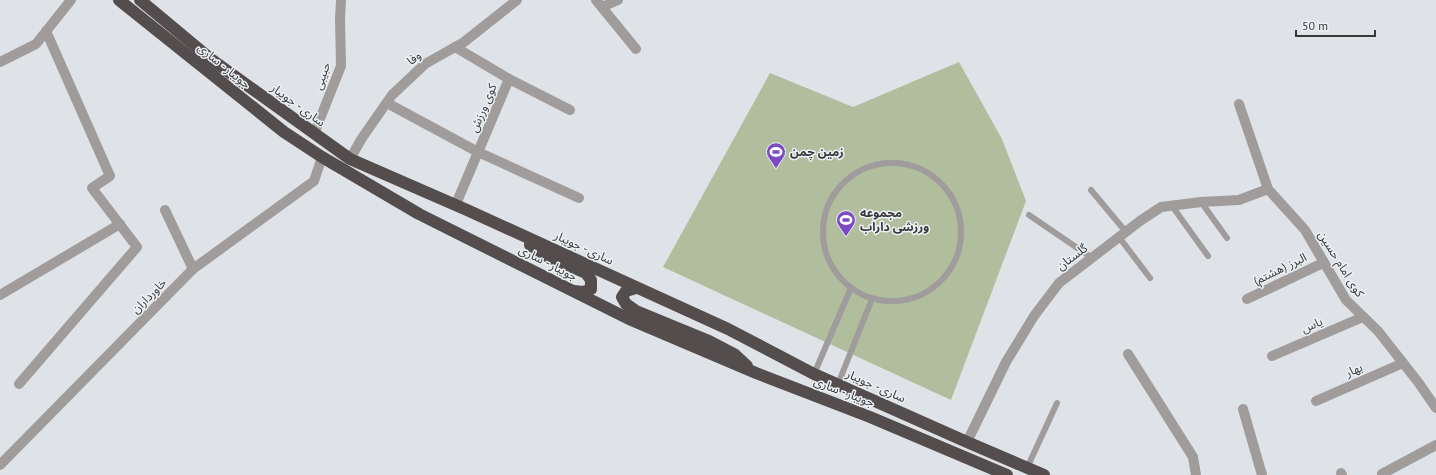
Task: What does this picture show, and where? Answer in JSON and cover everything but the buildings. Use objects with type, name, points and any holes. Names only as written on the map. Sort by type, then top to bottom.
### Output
[{"type":"highway","name":"جویبار - ساری","points":[[119,0],[284,132],[322,157],[419,214],[629,320],[1007,475]]},
{"type":"highway","name":"ساری - جویبار","points":[[140,0],[212,60],[350,159],[456,204],[728,330],[814,374],[1044,475]]},
{"type":"highway","points":[[516,232],[526,242],[544,254],[586,273],[591,280],[591,289],[583,292],[571,291]]},
{"type":"highway","points":[[636,288],[626,291],[622,297],[626,304],[636,310],[709,341],[734,354],[756,373]]},
{"type":"street","points":[[0,62],[36,44],[71,0]]},
{"type":"street","name":"حبیبی","points":[[314,134],[342,66],[340,19],[341,0]]},
{"type":"street","name":"وفا","points":[[350,159],[362,138],[392,95],[426,64],[464,42],[517,0]]},
{"type":"street","points":[[618,0],[598,4],[636,49]]},
{"type":"street","points":[[19,384],[137,247],[92,188],[110,176],[46,31]]},
{"type":"street","name":"کوی ورزش","points":[[455,47],[509,79],[456,204]]},
{"type":"street","points":[[509,79],[570,110]]},
{"type":"street","points":[[386,103],[478,152],[579,198]]},
{"type":"street","points":[[1239,104],[1268,189]]},
{"type":"street","name":"خاورداران","points":[[0,465],[194,268],[314,181],[322,157]]},
{"type":"street","name":"گلستان","points":[[967,442],[1006,362],[1034,316],[1059,283],[1122,234],[1161,207],[1201,202],[1239,200],[1268,189]]},
{"type":"street","name":"کوی امام حسین","points":[[1268,189],[1305,230],[1346,300],[1378,331],[1436,408]]},
{"type":"street","points":[[165,210],[194,268]]},
{"type":"street","points":[[0,295],[120,224]]},
{"type":"street","name":"البرز (هشتم)","points":[[1247,299],[1323,263]]},
{"type":"street","name":"یاس","points":[[1272,356],[1363,317]]},
{"type":"street","points":[[1128,354],[1193,457],[1196,475]]},
{"type":"street","name":"بهار","points":[[1316,401],[1403,363]]},
{"type":"street","points":[[1243,409],[1262,475]]},
{"type":"street","points":[[1382,474],[1436,445]]},
{"type":"lane","points":[[898,163],[920,168],[939,180],[953,198],[961,220],[961,243],[953,265],[938,284],[918,296],[896,301],[872,299],[851,288],[834,272],[824,250],[822,227],[827,206],[839,187],[856,172],[876,164],[898,163]]},
{"type":"lane","points":[[1091,190],[1122,234],[1150,278]]},
{"type":"lane","points":[[1201,202],[1227,238]]},
{"type":"lane","points":[[1172,206],[1208,256]]},
{"type":"lane","points":[[1028,215],[1092,258]]},
{"type":"lane","points":[[814,374],[851,288]]},
{"type":"lane","points":[[838,384],[872,299]]},
{"type":"lane","points":[[1027,468],[1057,404]]},
{"type":"green space","name":"مجموعه ورزشی داراب","points":[[959,62],[1002,139],[1026,201],[951,400],[663,267],[770,73],[853,107]]},
{"type":"place","name":"زمین چمن","points":[[776,169]]},
{"type":"place","name":"مجموعه ورزشی داراب","points":[[846,237]]}]
